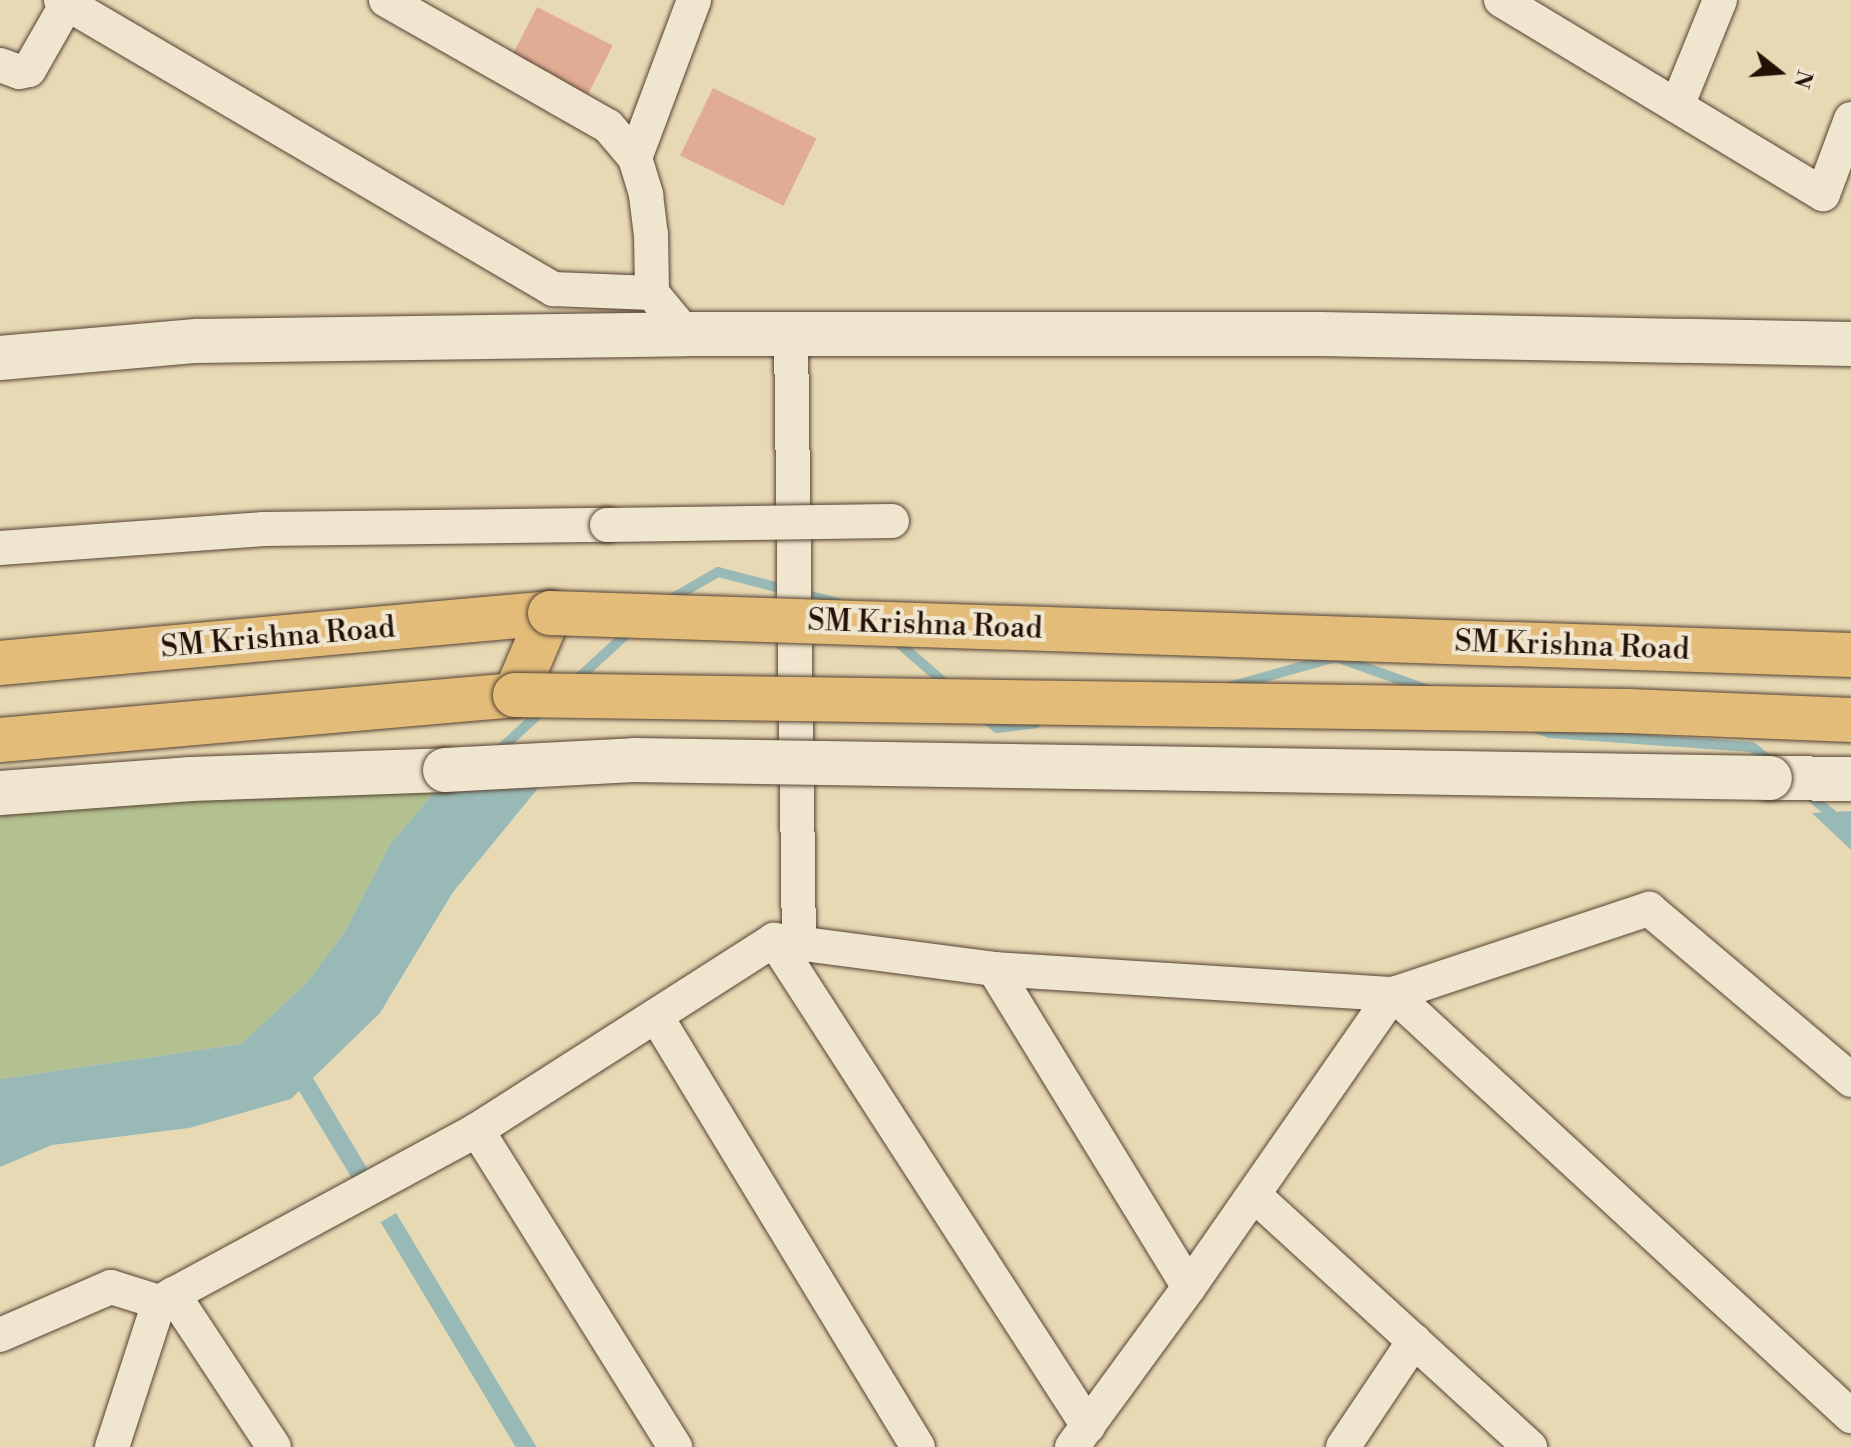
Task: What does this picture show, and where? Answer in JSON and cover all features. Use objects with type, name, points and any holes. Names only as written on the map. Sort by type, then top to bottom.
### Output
[{"type":"main road","name":"SM Krishna Road","points":[[0,663],[550,613],[1851,655]]},
{"type":"main road","points":[[515,695],[550,613]]},
{"type":"main road","points":[[0,740],[515,695],[1628,711],[1851,720]]},
{"type":"street","points":[[386,0],[608,126],[635,158],[651,234],[652,293],[686,334]]},
{"type":"street","points":[[635,158],[694,0]]},
{"type":"street","points":[[1677,106],[1720,0]]},
{"type":"street","points":[[0,65],[19,72],[29,70],[66,1],[553,289],[652,293]]},
{"type":"street","points":[[1504,1],[1823,194],[1851,119]]},
{"type":"street","points":[[0,358],[196,341],[686,334],[1320,334],[1851,344]]},
{"type":"street","points":[[791,334],[787,941],[1080,1436],[1189,1287],[1393,994]]},
{"type":"street","points":[[0,548],[264,529],[892,521]]},
{"type":"street","points":[[0,793],[191,779],[634,760],[1851,779]]},
{"type":"street","points":[[0,1335],[111,1287],[166,1298],[477,1130],[656,1016],[787,941],[994,969],[1393,994],[1649,909],[1851,1080]]},
{"type":"street","points":[[994,969],[1189,1287]]},
{"type":"street","points":[[1393,994],[1851,1416]]},
{"type":"street","points":[[656,1016],[918,1447]]},
{"type":"street","points":[[477,1130],[675,1447]]},
{"type":"street","points":[[1254,1195],[1530,1447]]},
{"type":"street","points":[[112,1447],[166,1298]]},
{"type":"street","points":[[166,1298],[274,1447]]},
{"type":"street","points":[[1343,1447],[1414,1341]]},
{"type":"green space","points":[[437,789],[390,844],[344,933],[307,982],[241,1044],[0,1079],[0,816],[153,797]]},
{"type":"water","points":[[539,787],[453,892],[380,1013],[313,1078],[368,1170],[353,1180],[299,1091],[291,1099],[189,1128],[52,1145],[0,1167],[0,1079],[241,1044],[307,982],[344,933],[390,844],[437,789]]},
{"type":"water","points":[[1851,811],[1851,850],[1812,813]]},
{"type":"water","points":[[396,1213],[537,1447],[516,1447],[381,1222]]},
{"type":"building","points":[[537,7],[613,46],[586,98],[510,60]]},
{"type":"building","points":[[713,88],[816,138],[783,206],[680,155]]},
{"type":"waterway","points":[[666,602],[718,572],[838,603]]},
{"type":"waterway","points":[[573,683],[632,629]]},
{"type":"waterway","points":[[894,639],[948,686]]},
{"type":"waterway","points":[[1229,687],[1336,657],[1431,691]]},
{"type":"waterway","points":[[496,753],[543,710]]},
{"type":"waterway","points":[[982,715],[997,728],[1036,723]]},
{"type":"waterway","points":[[1536,728],[1550,733],[1752,747],[1773,764]]},
{"type":"waterway","points":[[1806,793],[1851,830]]}]
